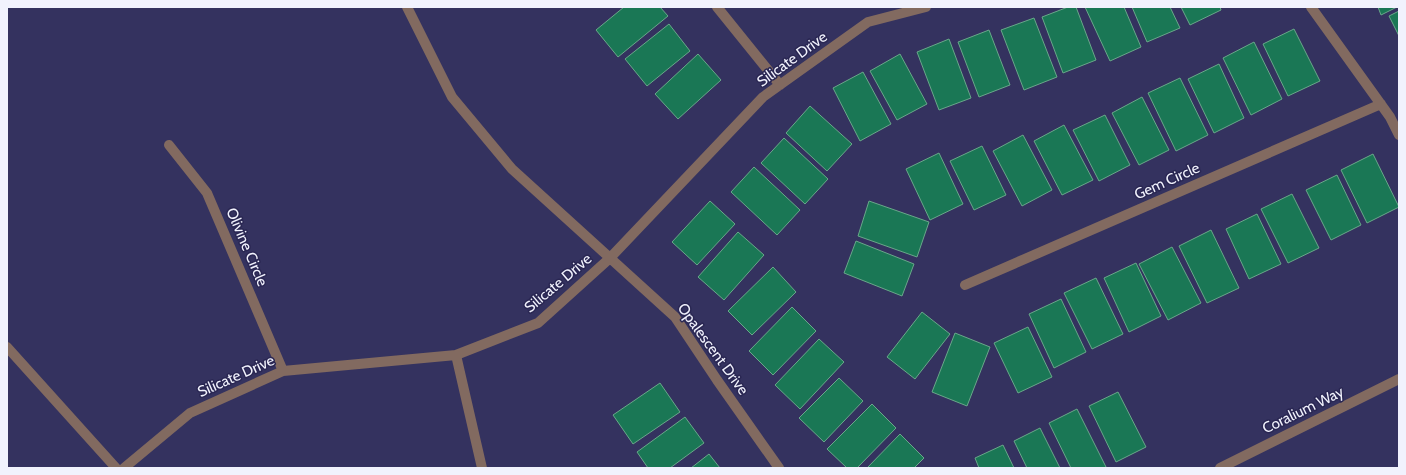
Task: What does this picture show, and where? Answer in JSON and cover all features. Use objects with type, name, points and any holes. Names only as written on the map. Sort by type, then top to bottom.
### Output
[{"type":"street","name":"Opalescent Drive","points":[[406,7],[452,97],[512,169],[675,317],[779,468]]},
{"type":"street","points":[[717,7],[780,85]]},
{"type":"street","name":"Silicate Drive","points":[[124,468],[190,413],[283,370],[456,355],[538,323],[610,258],[764,97],[868,22],[926,7]]},
{"type":"street","points":[[1311,7],[1390,117],[1399,136]]},
{"type":"street","name":"Gem Circle","points":[[964,285],[1380,104]]},
{"type":"street","name":"Olivine Circle","points":[[168,145],[207,193],[283,370]]},
{"type":"street","points":[[7,347],[116,468]]},
{"type":"street","points":[[456,355],[482,468]]},
{"type":"street","name":"Coralium Way","points":[[1220,468],[1399,379]]},
{"type":"building","points":[[624,7],[660,7],[668,16],[618,57],[596,30]]},
{"type":"building","points":[[1068,7],[1076,7],[1096,60],[1063,73],[1042,17]]},
{"type":"building","points":[[1085,7],[1124,7],[1141,47],[1110,61]]},
{"type":"building","points":[[1132,7],[1170,7],[1180,28],[1147,42]]},
{"type":"building","points":[[1181,7],[1220,7],[1221,10],[1190,25]]},
{"type":"building","points":[[1378,7],[1397,7],[1381,15]]},
{"type":"building","points":[[1399,11],[1399,36],[1389,16]]},
{"type":"building","points":[[1034,18],[1057,77],[1024,90],[1001,30]]},
{"type":"building","points":[[669,24],[690,51],[647,86],[625,59]]},
{"type":"building","points":[[1294,29],[1320,81],[1288,96],[1263,44]]},
{"type":"building","points":[[989,30],[1010,85],[979,97],[958,42]]},
{"type":"building","points":[[949,39],[971,98],[939,110],[917,52]]},
{"type":"building","points":[[1254,42],[1282,99],[1251,115],[1223,58]]},
{"type":"building","points":[[698,54],[721,80],[678,119],[655,94]]},
{"type":"building","points":[[900,54],[927,104],[897,120],[870,71]]},
{"type":"building","points":[[1219,64],[1244,118],[1214,133],[1188,79]]},
{"type":"building","points":[[863,72],[891,124],[860,141],[833,88]]},
{"type":"building","points":[[1180,78],[1208,135],[1176,151],[1148,93]]},
{"type":"building","points":[[1142,97],[1169,150],[1139,165],[1112,113]]},
{"type":"building","points":[[810,106],[852,144],[827,171],[786,133]]},
{"type":"building","points":[[1105,115],[1130,165],[1099,181],[1073,130]]},
{"type":"building","points":[[1064,125],[1093,180],[1062,195],[1034,141]]},
{"type":"building","points":[[1023,135],[1052,190],[1022,206],[993,151]]},
{"type":"building","points":[[784,138],[828,179],[805,204],[761,163]]},
{"type":"building","points":[[982,146],[1006,195],[974,210],[950,161]]},
{"type":"building","points":[[939,153],[963,204],[930,220],[906,169]]},
{"type":"building","points":[[1373,154],[1399,207],[1367,223],[1341,170]]},
{"type":"building","points":[[754,167],[800,210],[777,235],[731,192]]},
{"type":"building","points":[[1337,175],[1361,225],[1331,240],[1306,190]]},
{"type":"building","points":[[1292,194],[1319,248],[1288,263],[1261,209]]},
{"type":"building","points":[[710,201],[735,224],[697,265],[672,242]]},
{"type":"building","points":[[869,201],[929,222],[917,257],[858,236]]},
{"type":"building","points":[[1257,214],[1281,264],[1249,279],[1226,229]]},
{"type":"building","points":[[1211,230],[1239,288],[1207,303],[1179,246]]},
{"type":"building","points":[[738,232],[764,255],[724,300],[698,277]]},
{"type":"building","points":[[856,241],[914,264],[902,296],[844,273]]},
{"type":"building","points":[[1172,247],[1201,303],[1168,320],[1139,264]]},
{"type":"building","points":[[1136,263],[1161,316],[1129,332],[1104,278]]},
{"type":"building","points":[[773,267],[796,292],[752,335],[728,311]]},
{"type":"building","points":[[1096,278],[1123,334],[1092,349],[1064,293]]},
{"type":"building","points":[[1061,299],[1086,352],[1054,368],[1029,314]]},
{"type":"building","points":[[792,307],[816,331],[773,375],[749,351]]},
{"type":"building","points":[[922,312],[950,334],[915,379],[887,357]]},
{"type":"building","points":[[1028,327],[1052,377],[1018,393],[994,343]]},
{"type":"building","points":[[955,333],[990,347],[967,406],[932,392]]},
{"type":"building","points":[[819,339],[844,362],[800,409],[775,385]]},
{"type":"building","points":[[839,378],[863,401],[824,442],[799,418]]},
{"type":"building","points":[[660,383],[680,412],[633,444],[613,415]]},
{"type":"building","points":[[1118,392],[1146,447],[1116,462],[1089,406]]},
{"type":"building","points":[[872,404],[896,428],[857,468],[847,468],[827,449]]},
{"type":"building","points":[[1077,409],[1106,467],[1104,468],[1071,468],[1049,423]]},
{"type":"building","points":[[685,417],[704,443],[670,468],[648,468],[637,452]]},
{"type":"building","points":[[1040,428],[1060,468],[1027,468],[1014,441]]},
{"type":"building","points":[[900,434],[924,458],[914,468],[867,468]]},
{"type":"building","points":[[1003,445],[1014,468],[979,468],[975,458]]},
{"type":"building","points":[[709,454],[720,468],[691,468]]}]
